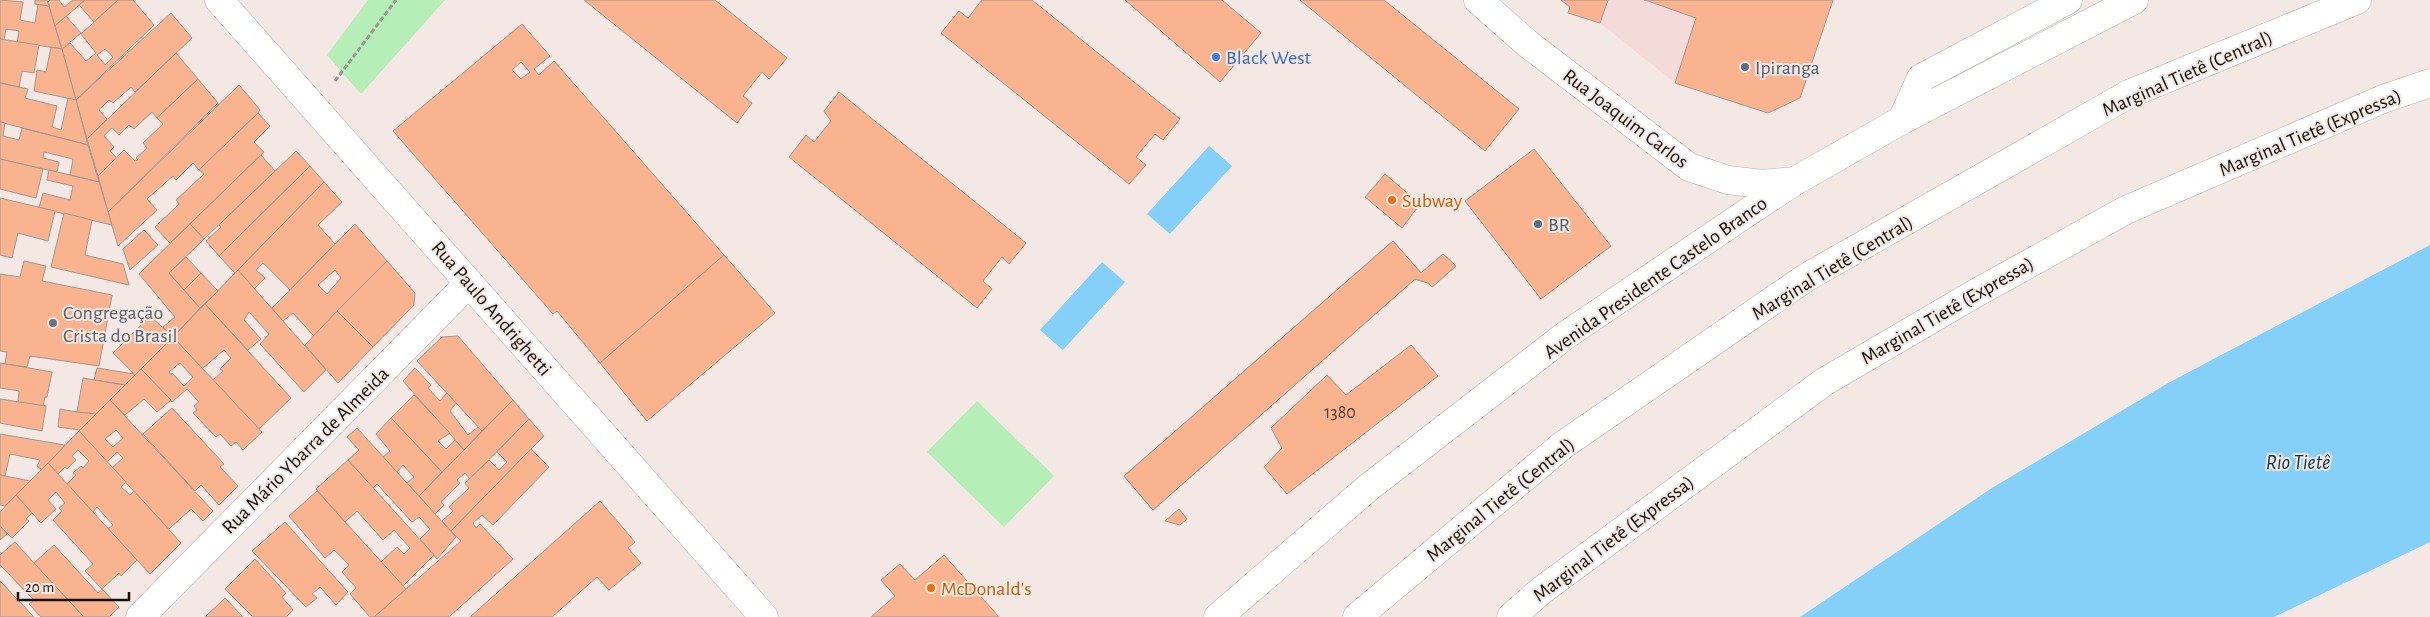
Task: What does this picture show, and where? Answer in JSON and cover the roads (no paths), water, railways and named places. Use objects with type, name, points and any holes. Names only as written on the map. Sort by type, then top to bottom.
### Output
[{"type":"main road","name":"Rua Paulo Andrighetti","points":[[219,0],[764,617]]},
{"type":"main road","name":"Rua Joaquim Carlos","points":[[1478,0],[1528,44],[1689,167],[1728,180],[1762,184],[1795,181]]},
{"type":"main road","points":[[1902,120],[1921,78],[2068,0]]},
{"type":"main road","name":"Avenida Presidente Castelo Branco","points":[[1218,617],[1369,487],[1566,335],[1795,181],[1902,120],[2134,0]]},
{"type":"main road","name":"Marginal Tietê (Central)","points":[[1357,617],[1564,446],[1808,276],[2129,94],[2357,0]]},
{"type":"main road","name":"Marginal Tietê (Expressa)","points":[[1511,617],[1542,590],[1824,382],[1968,298],[2126,210],[2383,99],[2430,83]]},
{"type":"main road","name":"Rua Mário Ybarra de Almeida","points":[[140,617],[469,283]]},
{"type":"water","points":[[1209,146],[1232,166],[1170,234],[1147,214]]},
{"type":"water","name":"Rio Tietê","points":[[2430,245],[2430,542],[2274,617],[1800,617],[1992,488],[2170,382]]},
{"type":"water","points":[[1102,262],[1125,282],[1063,350],[1040,330]]},
{"type":"place","name":"Black West","points":[[1216,57]]},
{"type":"place","name":"Ipiranga","points":[[1745,67]]},
{"type":"place","name":"Subway","points":[[1392,200]]},
{"type":"place","name":"BR","points":[[1538,224]]},
{"type":"place","name":"Congregação Crista do Brasil","points":[[53,323]]},
{"type":"place","name":"McDonald's","points":[[931,588]]}]
